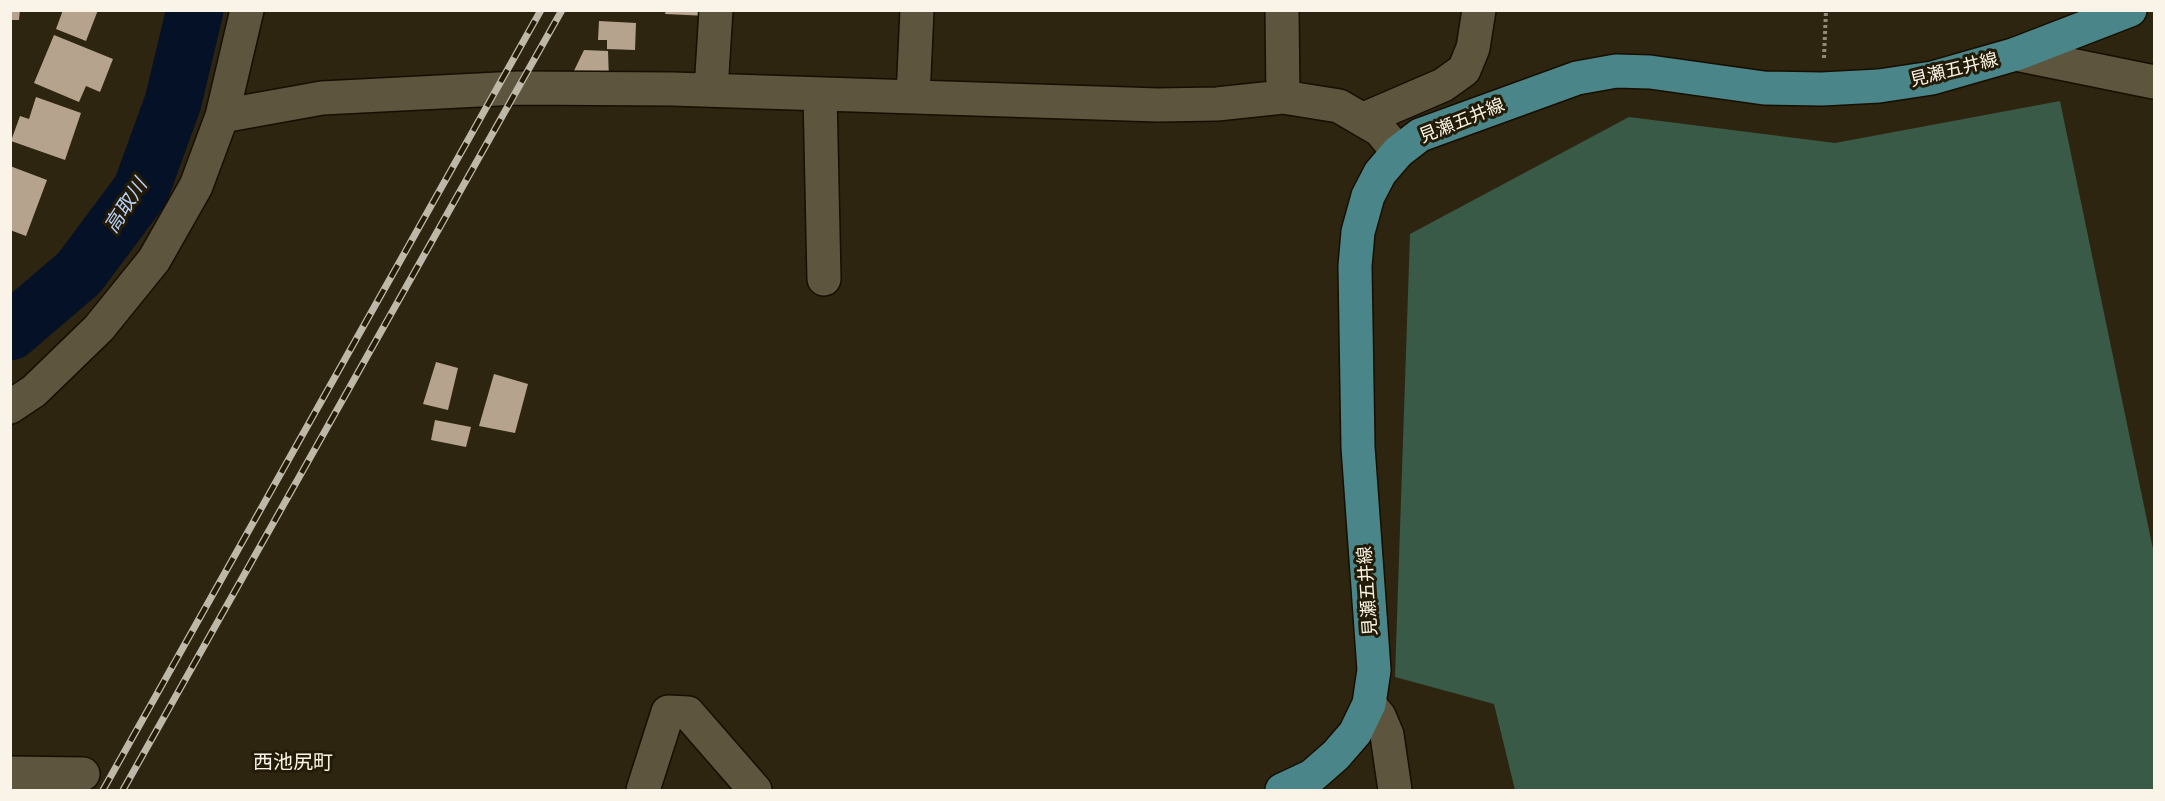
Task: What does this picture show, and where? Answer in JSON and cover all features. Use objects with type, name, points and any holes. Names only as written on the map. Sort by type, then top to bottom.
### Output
[{"type":"main road","name":"見瀬五井線","points":[[1282,790],[1312,776],[1336,755],[1355,733],[1369,704],[1374,670],[1358,447],[1355,266],[1358,232],[1368,196],[1380,173],[1398,152],[1420,135],[1431,130],[1577,78],[1616,71],[1650,72],[1764,88],[1822,89],[1880,86],[1932,78],[2016,54],[2130,10]]},
{"type":"street","points":[[10,407],[34,391],[99,328],[154,260],[196,186],[222,116],[247,10]]},
{"type":"street","points":[[711,90],[716,10]]},
{"type":"street","points":[[913,97],[917,10]]},
{"type":"street","points":[[1282,10],[1283,97]]},
{"type":"street","points":[[1364,118],[1443,85],[1464,70],[1473,48],[1479,10]]},
{"type":"street","points":[[2016,54],[2154,82]]},
{"type":"street","points":[[222,116],[322,98],[518,88],[711,90],[1158,105],[1217,104],[1283,97],[1339,106],[1364,118],[1380,130],[1398,152]]},
{"type":"street","points":[[820,94],[824,279]]},
{"type":"street","points":[[1369,704],[1379,716],[1387,735],[1395,790]]},
{"type":"street","points":[[643,790],[668,712],[688,713],[755,790]]},
{"type":"street","points":[[10,773],[83,774]]},
{"type":"path","points":[[1822,89],[1826,10]]},
{"type":"green space","points":[[2060,101],[2154,554],[2154,790],[1515,790],[1494,704],[1395,677],[1410,234],[1629,117],[1835,143]]},
{"type":"building","points":[[10,10],[20,10],[19,20],[10,20]]},
{"type":"building","points":[[63,10],[98,10],[86,41],[56,29]]},
{"type":"building","points":[[666,10],[708,10],[708,16],[665,14]]},
{"type":"building","points":[[599,21],[636,23],[635,50],[607,49],[607,40],[598,40]]},
{"type":"building","points":[[54,35],[113,59],[100,92],[86,86],[79,102],[34,83]]},
{"type":"building","points":[[584,50],[608,51],[609,79],[571,77]]},
{"type":"building","points":[[36,97],[81,113],[65,160],[11,141],[20,116],[29,119]]},
{"type":"building","points":[[10,166],[47,180],[26,236],[10,230]]},
{"type":"building","points":[[436,362],[458,368],[448,410],[423,404]]},
{"type":"building","points":[[494,374],[528,384],[515,433],[479,426]]},
{"type":"building","points":[[435,420],[471,427],[466,447],[431,440]]},
{"type":"waterway","name":"高取川","points":[[10,332],[79,273],[141,190],[173,102],[195,10]]},
{"type":"railway","points":[[103,790],[541,10]]},
{"type":"railway","points":[[123,790],[562,10]]},
{"type":"district","name":"西池尻町","points":[[293,763]]}]
